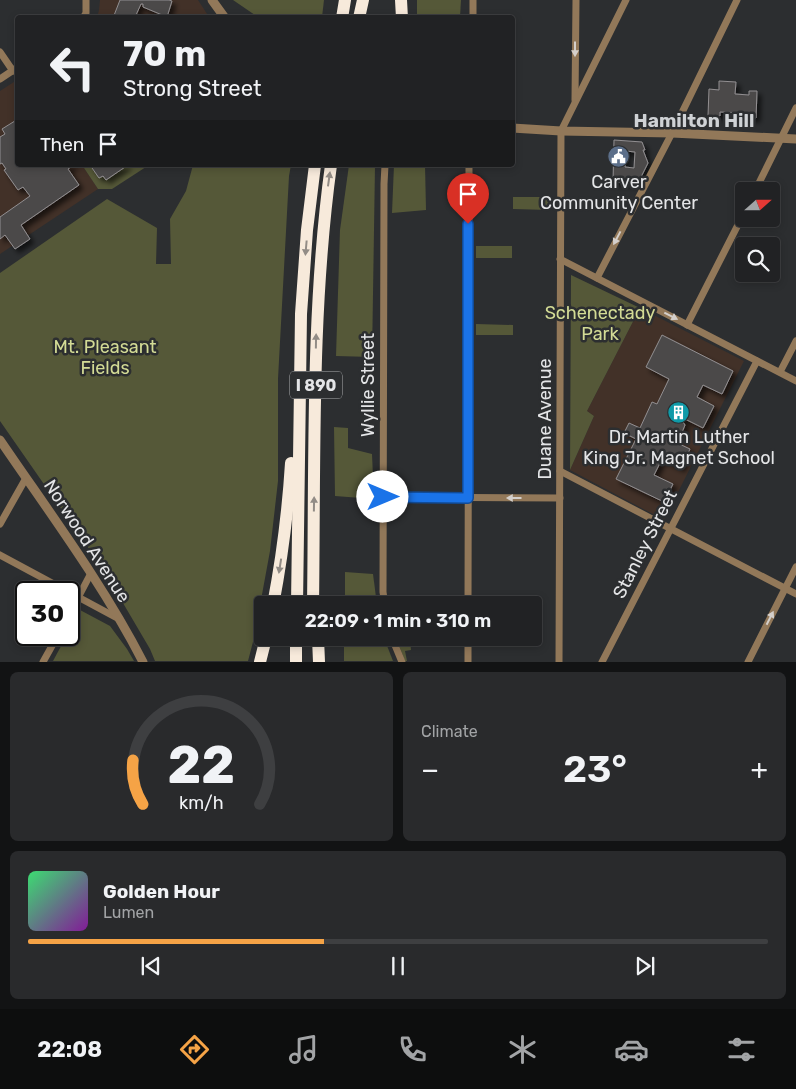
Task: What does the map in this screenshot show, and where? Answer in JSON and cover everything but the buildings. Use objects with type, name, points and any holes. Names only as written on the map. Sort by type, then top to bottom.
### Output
[{"type":"highway","points":[[342,15],[345,0]]},
{"type":"highway","points":[[360,15],[362,0]]},
{"type":"highway","points":[[401,0],[402,15]]},
{"type":"highway","name":"I 890","points":[[297,596],[301,314],[307,230],[315,167]]},
{"type":"highway","name":"I 890","points":[[313,596],[317,315],[323,232],[332,167]]},
{"type":"highway","points":[[275,596],[287,514],[291,459],[299,396]]},
{"type":"highway","points":[[314,529],[317,596]]},
{"type":"highway","points":[[260,662],[264,646]]},
{"type":"highway","points":[[296,646],[296,662]]},
{"type":"highway","points":[[312,646],[312,662]]},
{"type":"highway","points":[[318,646],[319,662]]},
{"type":"street","points":[[85,15],[86,0]]},
{"type":"street","points":[[212,0],[223,15]]},
{"type":"street","points":[[472,15],[473,0]]},
{"type":"street","name":"Duane Avenue","points":[[559,662],[560,131],[575,103],[576,0]]},
{"type":"street","points":[[575,103],[626,0]]},
{"type":"street","points":[[597,278],[672,133],[737,0]]},
{"type":"street","points":[[0,52],[15,69],[0,79]]},
{"type":"street","points":[[759,182],[796,108]]},
{"type":"street","points":[[515,128],[796,139]]},
{"type":"street","name":"Wyllie Street","points":[[384,596],[385,167]]},
{"type":"street","points":[[468,596],[469,167]]},
{"type":"street","points":[[687,324],[736,228]]},
{"type":"street","points":[[560,259],[796,380]]},
{"type":"street","points":[[780,372],[796,341]]},
{"type":"street","name":"Stanley Street","points":[[602,662],[757,360]]},
{"type":"street","name":"Norwood Avenue","points":[[0,440],[91,573],[143,662]]},
{"type":"street","points":[[560,471],[796,594]]},
{"type":"street","points":[[0,524],[26,478]]},
{"type":"street","points":[[383,497],[560,498]]},
{"type":"street","points":[[0,555],[49,581]]},
{"type":"street","points":[[748,662],[796,567]]},
{"type":"street","points":[[80,595],[91,573]]},
{"type":"street","points":[[80,598],[119,619]]},
{"type":"street","points":[[43,662],[52,646]]},
{"type":"street","points":[[395,646],[402,662]]},
{"type":"street","points":[[468,646],[468,662]]},
{"type":"shaded area","points":[[100,0],[198,0],[208,15],[98,15]]},
{"type":"shaded area","points":[[15,81],[15,167],[83,167],[98,189],[0,254],[0,91]]},
{"type":"shaded area","points":[[640,308],[744,361],[664,520],[570,470],[594,416],[587,411]]},
{"type":"green space","points":[[233,0],[324,0],[322,15],[255,15]]},
{"type":"green space","points":[[417,0],[461,0],[460,15],[417,15]]},
{"type":"green space","points":[[83,167],[146,167],[112,189],[98,189]]},
{"type":"green space","name":"Mt. Pleasant Fields","points":[[192,167],[291,167],[278,379],[278,481],[270,551],[262,596],[254,596],[254,638],[248,661],[155,661],[150,649],[103,569],[0,421],[0,273],[107,199],[157,228],[156,264],[171,264],[170,219],[186,191]]},
{"type":"green space","points":[[349,167],[375,167],[372,357],[336,356],[340,230]]},
{"type":"green space","points":[[394,167],[425,167],[426,210],[392,213]]},
{"type":"green space","points":[[513,197],[549,197],[549,210],[513,209]]},
{"type":"green space","points":[[476,246],[512,246],[512,258],[476,258]]},
{"type":"green space","name":"Schenectady Park","points":[[571,275],[640,308],[587,411],[594,416],[570,470]]},
{"type":"green space","points":[[476,324],[513,325],[513,335],[476,335]]},
{"type":"green space","points":[[334,427],[348,428],[348,448],[372,454],[374,499],[335,496]]},
{"type":"green space","points":[[345,572],[373,574],[376,596],[345,596]]},
{"type":"green space","points":[[80,610],[110,626],[134,661],[53,661],[61,646],[80,646]]},
{"type":"green space","points":[[344,646],[387,646],[393,661],[344,661]]},
{"type":"green space","points":[[399,646],[411,646],[411,650],[405,651],[407,661],[405,661]]},
{"type":"place","name":"Carver Community Center","points":[[619,157]]},
{"type":"place","name":"Dr. Martin Luther King Jr. Magnet School","points":[[679,412]]},
{"type":"district","name":"Hamilton Hill","points":[[694,120]]},
{"type":"route","points":[[383,497],[468,498],[468,224]]}]
